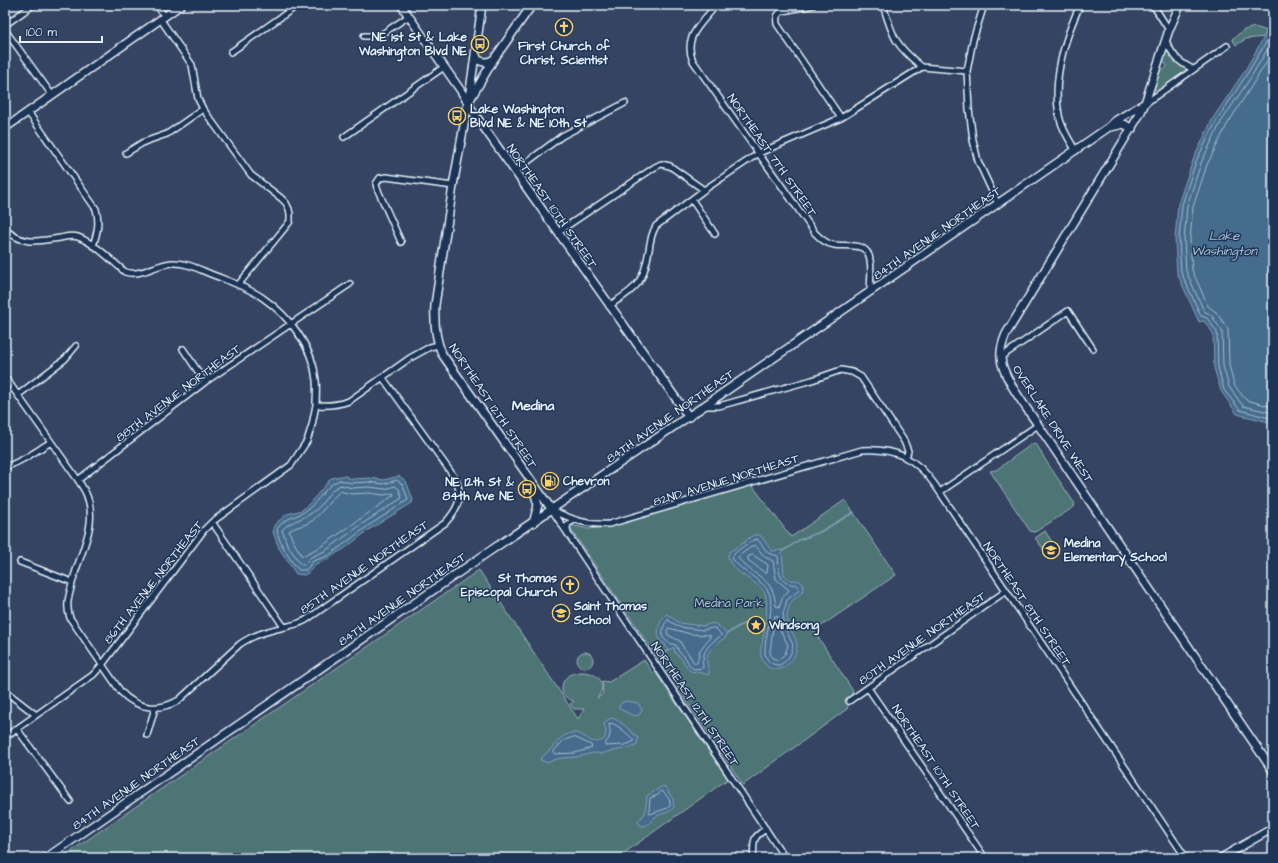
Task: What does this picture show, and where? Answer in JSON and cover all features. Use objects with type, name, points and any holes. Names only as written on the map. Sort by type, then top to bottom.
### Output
[{"type":"main road","points":[[5,128],[181,5]]},
{"type":"main road","name":"NORTHEAST 10TH STREET","points":[[401,5],[468,102],[475,115],[689,417]]},
{"type":"main road","points":[[438,345],[434,321],[434,305],[452,186],[468,102],[482,5]]},
{"type":"main road","points":[[468,102],[494,59],[532,5]]},
{"type":"main road","name":"OVERLAKE DRIVE WEST","points":[[1180,5],[1169,30],[1146,103],[1132,129],[1006,334],[1001,357],[1002,366],[1009,381],[1038,425],[1273,771]]},
{"type":"main road","points":[[475,53],[478,60],[481,62],[488,62],[494,59]]},
{"type":"main road","name":"84TH AVENUE NORTHEAST","points":[[46,858],[1076,151],[1115,122],[1146,103]]},
{"type":"main road","points":[[1109,127],[1124,124],[1132,129]]},
{"type":"main road","name":"NORTHEAST 12TH STREET","points":[[438,345],[450,366],[552,510]]},
{"type":"main road","points":[[532,482],[538,505],[533,523]]},
{"type":"main road","points":[[1220,858],[1273,828]]},
{"type":"street","points":[[5,24],[32,5]]},
{"type":"street","points":[[157,5],[163,18],[192,65],[198,98],[203,109],[251,175],[281,198],[289,209],[290,220],[288,224],[238,285]]},
{"type":"street","points":[[231,52],[298,5]]},
{"type":"street","name":"NORTHEAST 7TH STREET","points":[[716,5],[690,38],[691,56],[693,61],[819,237],[834,245],[856,245],[867,251],[870,260],[870,292]]},
{"type":"street","points":[[813,5],[779,13],[777,17],[777,24],[841,118]]},
{"type":"street","points":[[883,5],[889,27],[897,43],[922,67],[967,71]]},
{"type":"street","points":[[984,5],[973,40],[967,71],[969,109],[973,140],[978,161],[998,204]]},
{"type":"street","points":[[1076,151],[1059,115],[1057,87],[1066,43],[1080,5]]},
{"type":"street","points":[[1153,5],[1169,30]]},
{"type":"street","points":[[364,36],[379,36],[409,16]]},
{"type":"street","points":[[5,30],[52,96]]},
{"type":"street","points":[[1166,41],[1173,55],[1178,61],[1193,69]]},
{"type":"street","name":"84TH AVENUE NORTHEAST","points":[[1146,103],[1227,46]]},
{"type":"street","points":[[344,137],[444,67]]},
{"type":"street","points":[[609,306],[636,286],[642,279],[652,235],[656,226],[704,190],[759,153],[841,118],[922,67]]},
{"type":"street","points":[[515,171],[562,136],[625,103]]},
{"type":"street","points":[[126,153],[144,142],[167,134],[203,109]]},
{"type":"street","points":[[5,229],[20,240],[31,242],[68,236],[77,237],[93,246],[98,228],[99,218],[96,209],[28,112]]},
{"type":"street","points":[[558,232],[661,164],[670,166],[704,190]]},
{"type":"street","points":[[400,242],[377,188],[376,184],[380,178],[386,176],[452,186]]},
{"type":"street","points":[[692,200],[715,234]]},
{"type":"street","name":"86TH AVENUE NORTHEAST","points":[[5,737],[93,675],[204,530],[212,522],[282,473],[291,465],[307,441],[316,405],[316,380],[314,366],[300,337],[291,323],[262,297],[238,285],[187,265],[172,263],[130,274],[125,272],[93,246]]},
{"type":"street","name":"88TH AVENUE NORTHEAST","points":[[78,480],[205,382],[350,284]]},
{"type":"street","points":[[1001,357],[1068,311],[1093,348]]},
{"type":"street","points":[[316,405],[330,406],[344,402],[383,378],[410,358],[430,347],[438,345]]},
{"type":"street","points":[[18,395],[65,359],[76,346]]},
{"type":"street","points":[[183,349],[205,382]]},
{"type":"street","points":[[704,406],[719,406],[812,380],[841,370],[849,370],[861,377],[904,441],[908,451],[906,458]]},
{"type":"street","name":"85TH AVENUE NORTHEAST","points":[[155,708],[168,706],[179,700],[247,639],[284,627],[299,624],[306,620],[445,523],[452,515],[458,506],[459,486],[455,478],[383,378]]},
{"type":"street","points":[[5,379],[18,395],[87,494],[90,506],[90,526],[72,582],[67,606],[70,618],[126,698],[145,707],[155,708],[147,735]]},
{"type":"street","points":[[940,492],[1038,425]]},
{"type":"street","points":[[5,467],[14,465],[51,442]]},
{"type":"street","name":"82ND AVENUE NORTHEAST","points":[[552,510],[575,520],[597,525],[621,522],[862,450],[885,450],[906,458]]},
{"type":"street","name":"NORTHEAST 8TH STREET","points":[[906,458],[922,469],[940,492],[1186,858]]},
{"type":"street","name":"NORTHEAST 12TH STREET","points":[[552,510],[785,858]]},
{"type":"street","points":[[568,535],[568,524],[575,520]]},
{"type":"street","points":[[212,522],[284,627]]},
{"type":"street","points":[[20,562],[72,582]]},
{"type":"street","name":"80TH AVENUE NORTHEAST","points":[[849,701],[1006,591]]},
{"type":"street","name":"NORTHEAST 10TH STREET","points":[[868,688],[985,858]]},
{"type":"street","points":[[5,691],[36,715]]},
{"type":"street","points":[[17,729],[70,801]]},
{"type":"street","points":[[753,858],[754,838],[766,829]]},
{"type":"green space","points":[[1255,27],[1267,31],[1264,37],[1246,39],[1236,45],[1232,39],[1244,30]]},
{"type":"green space","points":[[1169,52],[1176,62],[1186,69],[1187,72],[1156,91],[1154,87],[1160,67],[1165,69],[1167,65],[1162,60],[1165,53]]},
{"type":"green space","points":[[1032,444],[1037,445],[1075,504],[1074,507],[1035,532],[1030,531],[990,471],[996,470]]},
{"type":"green space","name":"Medina Park","points":[[752,485],[791,537],[845,500],[896,575],[814,631],[853,691],[847,709],[743,785],[570,528],[571,525],[589,529],[615,526]]},
{"type":"green space","points":[[1045,531],[1056,548],[1047,554],[1035,538]]},
{"type":"green space","points":[[479,570],[578,719],[584,709],[574,709],[570,704],[574,701],[563,694],[562,689],[564,680],[570,675],[578,672],[587,672],[595,675],[601,681],[602,688],[597,698],[603,694],[602,681],[609,682],[644,660],[653,673],[655,672],[728,779],[617,858],[61,858]]},
{"type":"green space","points":[[585,652],[592,657],[593,660],[588,667],[585,668],[578,663],[577,660],[582,653]]},
{"type":"water","name":"Lake Washington","points":[[1273,16],[1273,423],[1237,414],[1221,391],[1214,368],[1213,333],[1204,321],[1199,322],[1177,273],[1175,239],[1178,204],[1193,160],[1213,118],[1244,72],[1264,37]]},
{"type":"water","points":[[345,476],[352,479],[370,478],[384,480],[399,476],[406,481],[413,500],[412,503],[370,529],[330,559],[316,564],[308,573],[304,575],[296,574],[279,548],[273,528],[275,524],[287,514],[302,510],[311,502],[331,478]]},
{"type":"water","points":[[754,535],[761,536],[771,550],[781,550],[784,575],[790,580],[800,581],[803,585],[801,593],[791,603],[787,615],[788,624],[797,642],[796,653],[793,659],[783,668],[772,669],[766,665],[761,656],[767,603],[765,593],[757,584],[735,569],[728,558],[729,552]]},
{"type":"water","points":[[667,614],[679,623],[703,626],[713,623],[727,634],[725,638],[712,648],[708,654],[708,675],[690,671],[681,658],[675,653],[674,647],[668,651],[665,644],[660,641],[658,633],[659,626],[664,616]]},
{"type":"water","points":[[626,701],[638,703],[642,710],[639,715],[634,716],[620,709],[619,707],[621,703]]},
{"type":"water","points":[[611,718],[622,724],[638,738],[637,744],[628,748],[601,754],[592,753],[576,757],[561,758],[548,763],[540,760],[560,739],[570,733],[582,735],[589,740],[596,742],[600,741],[605,738],[606,731],[604,724]]},
{"type":"water","points":[[663,786],[673,799],[674,807],[670,811],[655,817],[648,824],[641,826],[638,822],[645,813],[647,796]]},
{"type":"waterway","points":[[782,551],[799,540],[820,532],[854,512]]},
{"type":"waterway","points":[[727,634],[749,622],[764,622]]},
{"type":"waterway","points":[[662,654],[667,651]]},
{"type":"place","name":"First Church of Christ, Scientist","points":[[564,27]]},
{"type":"place","name":"NE 1st St & Lake Washington Blvd NE","points":[[480,44]]},
{"type":"place","name":"Lake Washington Blvd NE & NE 10th St","points":[[457,116]]},
{"type":"place","name":"Chevron","points":[[550,481]]},
{"type":"place","name":"NE 12th St & 84th Ave NE","points":[[527,489]]},
{"type":"place","name":"Medina Elementary School","points":[[1051,550]]},
{"type":"place","name":"St Thomas Episcopal Church","points":[[570,585]]},
{"type":"place","name":"Saint Thomas School","points":[[561,613]]},
{"type":"place","name":"Windsong","points":[[756,625]]},
{"type":"district","name":"Medina","points":[[533,405]]}]
